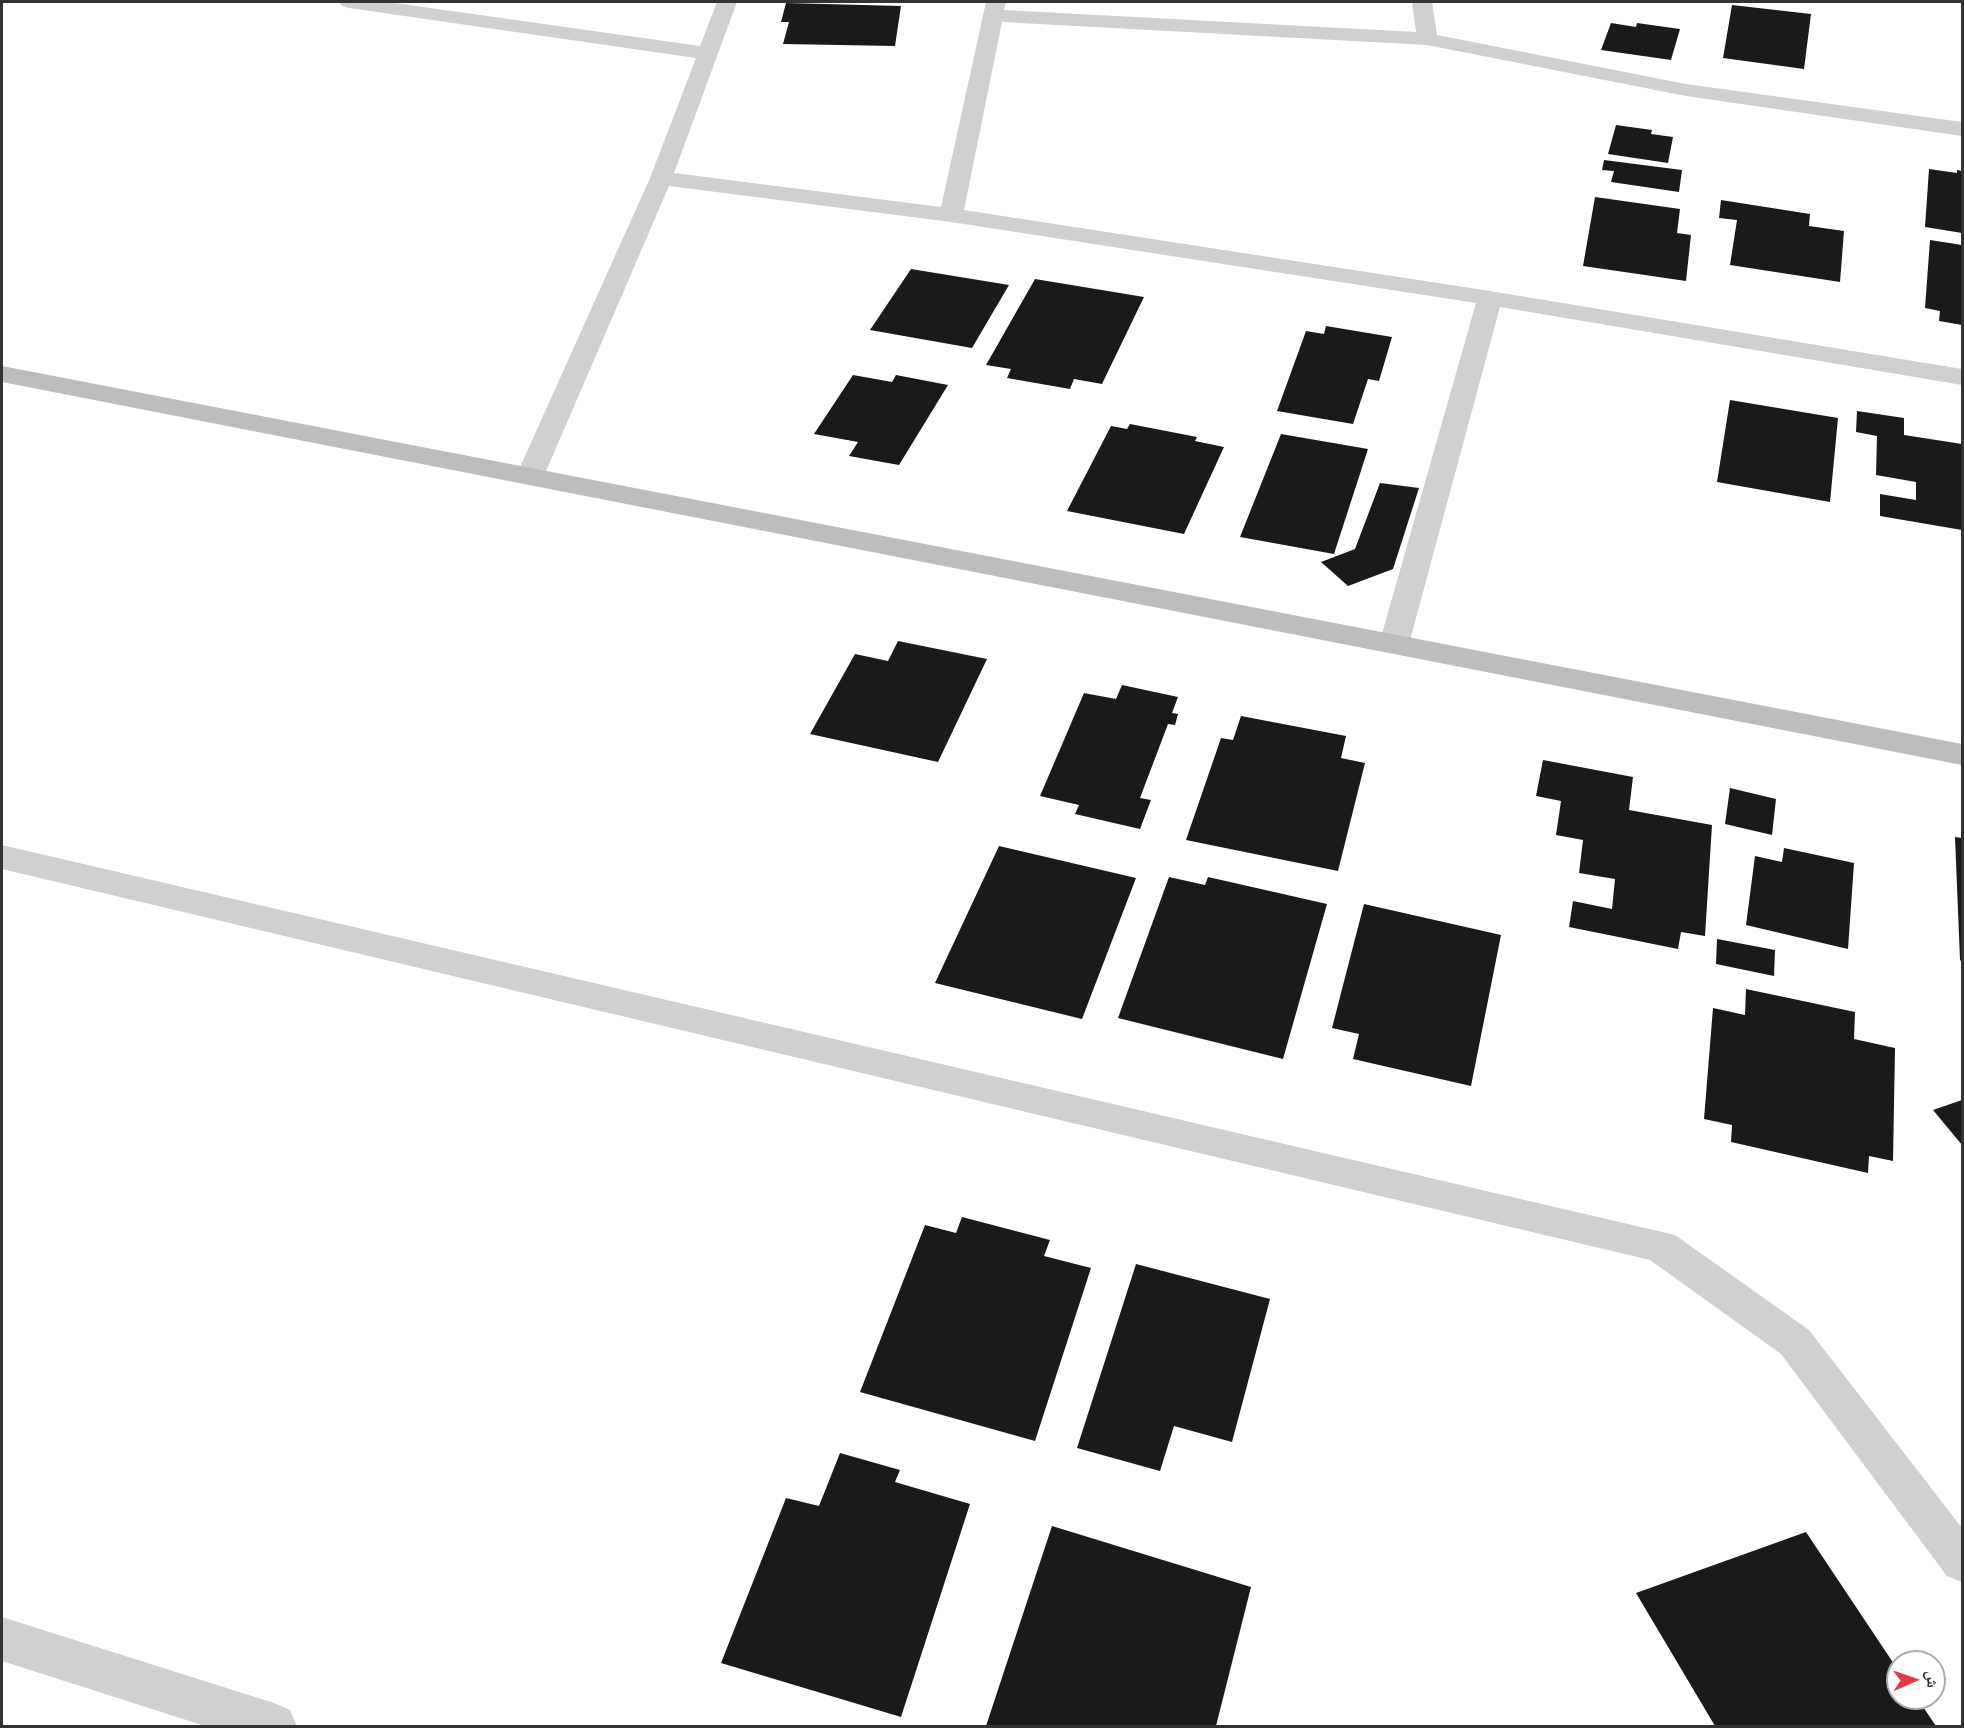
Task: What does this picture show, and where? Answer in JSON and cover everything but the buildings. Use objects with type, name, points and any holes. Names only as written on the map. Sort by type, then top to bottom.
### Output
[{"type":"street","points":[[349,2],[707,53]]},
{"type":"street","points":[[530,476],[661,178],[727,2]]},
{"type":"street","points":[[1422,2],[1427,39]]},
{"type":"street","points":[[951,215],[994,8],[1427,39],[1686,90],[1962,129]]},
{"type":"street","points":[[661,178],[951,215],[1490,298],[1962,377]]},
{"type":"street","points":[[1394,644],[1490,298]]},
{"type":"street","points":[[2,374],[1962,754]]},
{"type":"street","points":[[2,857],[1662,1246],[1794,1342],[1962,1562]]},
{"type":"street","points":[[2,1639],[274,1726]]}]
